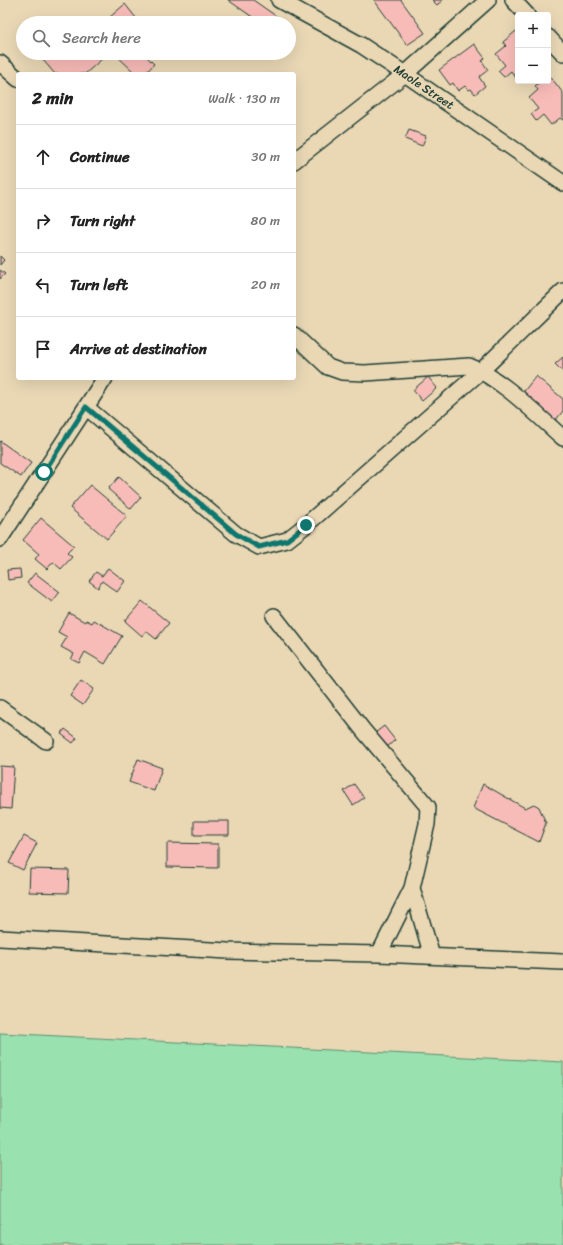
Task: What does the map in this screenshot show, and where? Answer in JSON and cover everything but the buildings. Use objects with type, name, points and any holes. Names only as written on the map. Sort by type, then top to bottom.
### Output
[{"type":"street","name":"Maole Street","points":[[279,0],[360,45],[405,74],[563,183]]},
{"type":"street","points":[[296,159],[405,74],[488,0]]},
{"type":"street","points":[[513,0],[524,12]]},
{"type":"street","points":[[551,40],[563,53]]},
{"type":"street","points":[[0,63],[16,76]]},
{"type":"street","points":[[86,407],[236,534],[259,547],[287,540],[481,371],[563,291]]},
{"type":"street","points":[[296,337],[328,367],[342,372],[365,373],[469,366],[481,371],[526,406],[563,438]]},
{"type":"street","points":[[0,539],[104,380]]},
{"type":"street","points":[[274,616],[363,730],[428,807],[427,824],[412,888],[379,954]]},
{"type":"street","points":[[0,708],[46,741]]},
{"type":"street","points":[[412,888],[432,956]]},
{"type":"street","points":[[0,938],[228,951],[379,954],[563,962]]},
{"type":"green space","points":[[0,1033],[563,1062],[563,1245],[0,1245]]},
{"type":"route","points":[[44,472],[86,407],[236,534],[259,547],[287,540],[306,525]]}]
